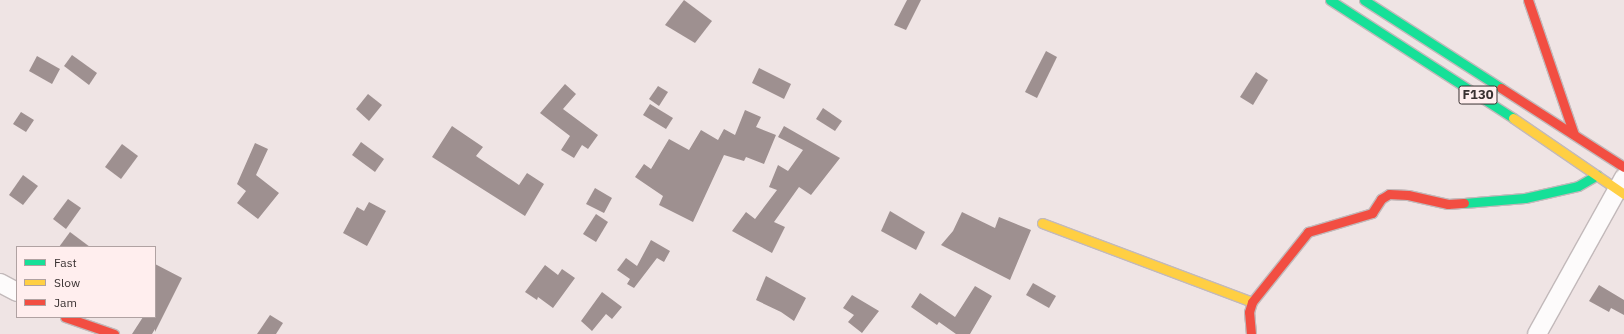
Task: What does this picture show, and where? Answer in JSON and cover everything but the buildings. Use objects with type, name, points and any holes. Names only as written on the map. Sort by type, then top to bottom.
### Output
[{"type":"street","name":"F130","points":[[1330,0],[1566,152],[1597,175],[1621,187]]},
{"type":"street","name":"F130","points":[[1364,0],[1624,167]]},
{"type":"street","points":[[1528,0],[1574,134]]},
{"type":"street","points":[[1251,334],[1248,312],[1252,302],[1293,248],[1308,232],[1372,213],[1381,199],[1389,194],[1408,195],[1448,204],[1491,202],[1525,198],[1578,186],[1597,175]]},
{"type":"street","points":[[1537,334],[1621,187]]},
{"type":"street","points":[[1042,223],[1252,302]]},
{"type":"street","points":[[0,283],[16,291]]},
{"type":"street","points":[[68,318],[114,334]]},
{"type":"traffic: fast","points":[[1330,0],[1513,118]]},
{"type":"traffic: fast","points":[[1364,0],[1501,88]]},
{"type":"traffic: fast","points":[[1464,203],[1525,198],[1578,186],[1597,175]]},
{"type":"traffic: slow","points":[[1513,118],[1624,194]]},
{"type":"traffic: slow","points":[[1042,223],[1252,302]]},
{"type":"traffic: jam","points":[[1528,0],[1574,134]]},
{"type":"traffic: jam","points":[[1501,88],[1624,167]]},
{"type":"traffic: jam","points":[[1251,334],[1249,312],[1252,302],[1308,232],[1372,213],[1381,199],[1389,194],[1408,195],[1448,204],[1464,203]]},
{"type":"traffic: jam","points":[[68,318],[114,334]]}]
